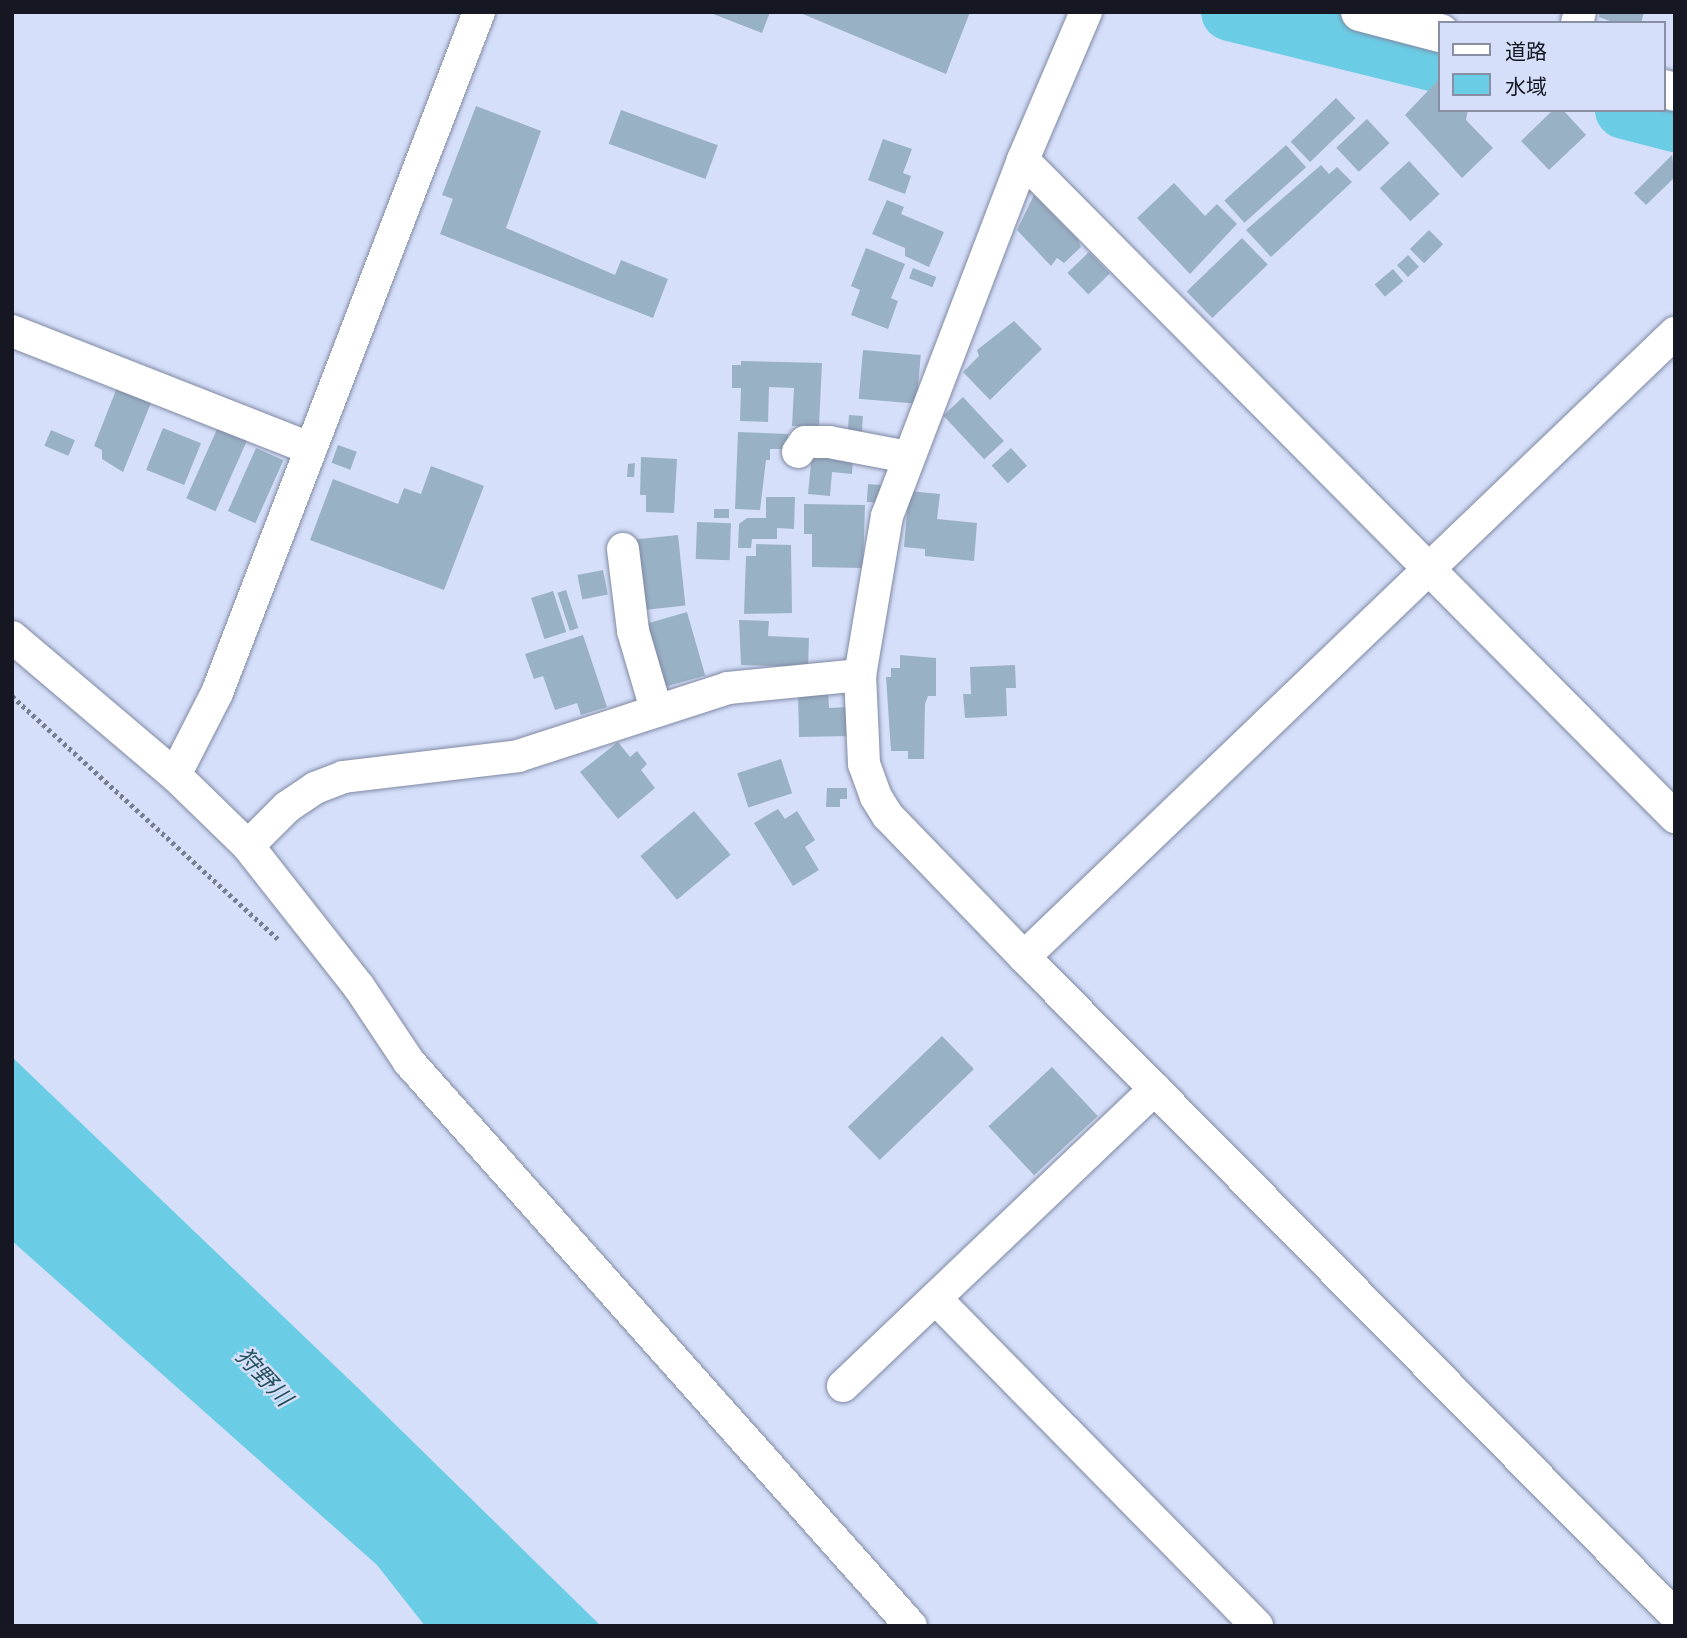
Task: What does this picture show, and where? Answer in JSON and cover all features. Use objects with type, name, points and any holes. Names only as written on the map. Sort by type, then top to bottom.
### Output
[{"type":"highway","points":[[1360,12],[1438,32]]},
{"type":"street","points":[[175,775],[217,693],[479,12]]},
{"type":"street","points":[[1086,12],[1023,160],[887,516],[860,674],[864,764],[876,797],[888,816],[1024,957],[1675,1615]]},
{"type":"street","points":[[1023,160],[1675,817]]},
{"type":"street","points":[[12,331],[311,449]]},
{"type":"street","points":[[1024,957],[1432,570],[1675,333]]},
{"type":"street","points":[[798,452],[805,442],[830,442],[908,457]]},
{"type":"street","points":[[623,549],[633,631],[656,709]]},
{"type":"street","points":[[12,638],[175,775],[247,845],[359,986],[409,1062],[911,1626]]},
{"type":"street","points":[[247,845],[287,807],[314,788],[343,777],[540,752],[656,709],[728,688],[860,674]]},
{"type":"street","points":[[843,1386],[1155,1089]]},
{"type":"street","points":[[936,1299],[1257,1626]]},
{"type":"path","points":[[12,696],[283,944]]},
{"type":"water","name":"狩野川","points":[[12,1057],[357,1387],[601,1626],[425,1626],[377,1565],[12,1241]]},
{"type":"building","points":[[708,12],[770,12],[762,33]]},
{"type":"building","points":[[798,12],[970,12],[946,74]]},
{"type":"building","points":[[1600,12],[1644,12],[1642,21],[1610,21],[1599,17]]},
{"type":"building","points":[[1438,80],[1438,112],[1468,112],[1466,120],[1493,148],[1462,178],[1405,115]]},
{"type":"building","points":[[1336,98],[1355,118],[1310,162],[1291,142]]},
{"type":"building","points":[[476,106],[541,131],[506,228],[615,275],[621,260],[668,279],[653,318],[440,234],[453,199],[442,195]]},
{"type":"building","points":[[621,110],[718,145],[705,179],[609,144]]},
{"type":"building","points":[[1551,112],[1565,112],[1586,135],[1549,170],[1521,141]]},
{"type":"building","points":[[1367,119],[1390,143],[1359,172],[1336,148]]},
{"type":"building","points":[[883,139],[912,149],[903,173],[911,176],[905,194],[868,180]]},
{"type":"building","points":[[1286,145],[1306,167],[1244,223],[1224,201]]},
{"type":"building","points":[[1672,155],[1675,177],[1646,205],[1634,193]]},
{"type":"building","points":[[1409,161],[1440,194],[1410,221],[1380,188]]},
{"type":"building","points":[[1321,165],[1329,174],[1337,167],[1352,182],[1271,257],[1246,230]]},
{"type":"building","points":[[1174,183],[1205,216],[1217,204],[1237,224],[1190,274],[1137,218]]},
{"type":"building","points":[[1034,195],[1078,240],[1081,247],[1064,263],[1057,258],[1051,266],[1017,230]]},
{"type":"building","points":[[887,200],[904,207],[901,214],[944,232],[929,267],[905,256],[905,248],[872,234]]},
{"type":"building","points":[[1429,230],[1443,244],[1424,263],[1410,249]]},
{"type":"building","points":[[1242,238],[1268,265],[1212,318],[1187,291]]},
{"type":"building","points":[[866,248],[905,264],[891,298],[898,301],[888,329],[851,315],[860,290],[851,286]]},
{"type":"building","points":[[1089,252],[1110,274],[1088,294],[1067,273]]},
{"type":"building","points":[[1408,255],[1419,267],[1408,277],[1397,265]]},
{"type":"building","points":[[913,268],[936,277],[932,287],[909,278]]},
{"type":"building","points":[[1393,269],[1403,281],[1385,297],[1375,284]]},
{"type":"building","points":[[1014,321],[1042,349],[990,400],[963,372],[979,356],[977,350]]},
{"type":"building","points":[[863,350],[921,355],[917,404],[859,399]]},
{"type":"building","points":[[741,361],[822,363],[819,426],[792,426],[794,388],[769,387],[768,422],[740,421],[741,388],[732,388],[732,365],[741,365]]},
{"type":"building","points":[[118,385],[153,398],[123,472],[102,459],[102,450],[94,446]]},
{"type":"building","points":[[963,397],[1004,441],[984,459],[943,415]]},
{"type":"building","points":[[849,415],[863,416],[862,433],[848,432]]},
{"type":"building","points":[[218,427],[247,440],[216,511],[186,498]]},
{"type":"building","points":[[163,428],[201,443],[184,485],[146,470]]},
{"type":"building","points":[[51,430],[75,440],[68,456],[44,446]]},
{"type":"building","points":[[738,432],[788,434],[788,449],[770,449],[770,460],[766,460],[760,510],[735,509]]},
{"type":"building","points":[[338,445],[357,452],[350,470],[332,463]]},
{"type":"building","points":[[256,448],[283,460],[255,523],[228,511]]},
{"type":"building","points":[[1011,448],[1027,466],[1008,483],[992,465]]},
{"type":"building","points":[[812,453],[853,457],[852,474],[832,472],[830,496],[808,494]]},
{"type":"building","points":[[641,457],[677,459],[674,513],[646,512],[646,495],[640,495]]},
{"type":"building","points":[[635,463],[634,477],[627,477],[628,464]]},
{"type":"building","points":[[431,466],[484,486],[444,590],[310,540],[333,479],[398,504],[404,488],[421,494]]},
{"type":"building","points":[[868,484],[881,485],[880,503],[867,502]]},
{"type":"building","points":[[909,491],[940,494],[937,519],[977,523],[974,561],[925,556],[925,549],[904,547]]},
{"type":"building","points":[[766,497],[795,497],[794,529],[777,528],[777,539],[752,539],[751,548],[738,548],[739,524],[747,518],[766,518]]},
{"type":"building","points":[[804,504],[865,505],[863,568],[812,567],[812,534],[804,534]]},
{"type":"building","points":[[714,509],[729,509],[729,518],[714,518]]},
{"type":"building","points":[[697,522],[731,523],[730,560],[696,559]]},
{"type":"building","points":[[678,535],[685,606],[640,610],[632,540]]},
{"type":"building","points":[[756,544],[791,545],[792,613],[744,614],[746,556],[756,556]]},
{"type":"building","points":[[603,570],[608,595],[582,600],[577,575]]},
{"type":"building","points":[[566,590],[578,628],[570,631],[557,593]]},
{"type":"building","points":[[553,591],[566,632],[544,639],[531,598]]},
{"type":"building","points":[[687,612],[705,675],[662,688],[644,624]]},
{"type":"building","points":[[739,620],[769,621],[768,636],[809,638],[808,667],[741,665]]},
{"type":"building","points":[[583,635],[607,707],[581,715],[577,703],[555,710],[543,676],[534,679],[525,654]]},
{"type":"building","points":[[900,655],[936,658],[936,696],[928,696],[925,704],[924,759],[908,759],[908,751],[891,751],[886,677],[891,677],[891,668],[900,668]]},
{"type":"building","points":[[1015,665],[1016,688],[1006,688],[1007,716],[965,718],[963,694],[971,694],[970,667]]},
{"type":"building","points":[[828,692],[829,708],[849,707],[850,736],[799,737],[798,693]]},
{"type":"building","points":[[618,742],[630,757],[637,751],[647,764],[641,770],[655,788],[618,819],[580,772]]},
{"type":"building","points":[[781,759],[792,793],[748,807],[737,773]]},
{"type":"building","points":[[827,788],[847,788],[847,799],[840,799],[840,807],[826,807]]},
{"type":"building","points":[[778,809],[785,819],[797,811],[815,840],[805,847],[819,870],[793,886],[754,823]]},
{"type":"building","points":[[694,811],[731,855],[677,900],[640,856]]},
{"type":"building","points":[[942,1036],[974,1069],[880,1160],[848,1127]]},
{"type":"building","points":[[1052,1067],[1098,1116],[1034,1175],[988,1126]]},
{"type":"waterway","points":[[1230,12],[1438,64]]},
{"type":"waterway","points":[[1632,112],[1675,123]]}]
